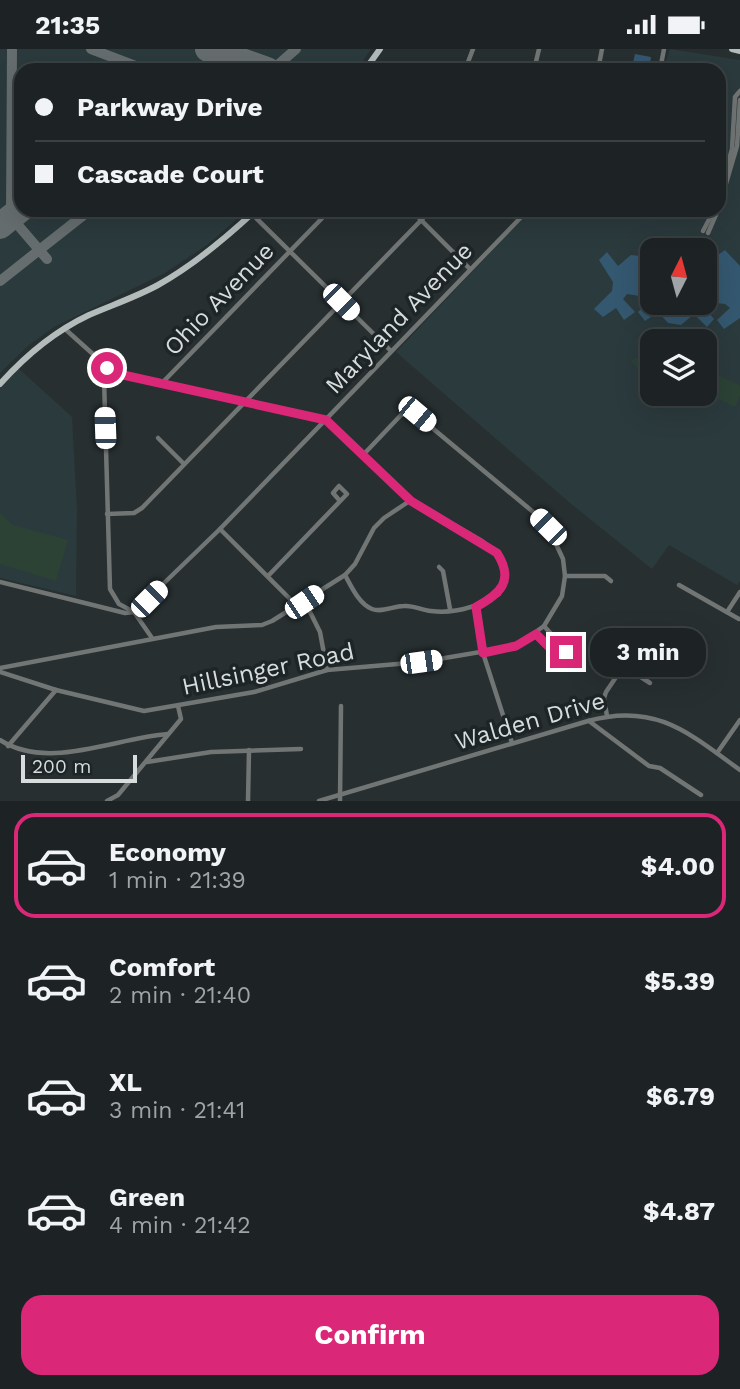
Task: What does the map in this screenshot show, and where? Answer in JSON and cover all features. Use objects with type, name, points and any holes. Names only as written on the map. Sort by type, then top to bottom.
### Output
[{"type":"main road","points":[[732,49],[740,51]]},
{"type":"main road","points":[[0,384],[34,349],[65,329],[176,275],[225,239],[249,217]]},
{"type":"street","points":[[726,171],[732,149],[735,97],[740,90]]},
{"type":"street","points":[[726,181],[737,146],[740,100]]},
{"type":"street","points":[[258,217],[289,252],[391,351]]},
{"type":"street","name":"Ohio Avenue","points":[[163,383],[323,217]]},
{"type":"street","points":[[418,217],[470,269]]},
{"type":"street","points":[[107,514],[134,513],[142,508],[424,217]]},
{"type":"street","name":"Maryland Avenue","points":[[134,613],[220,529],[521,217]]},
{"type":"street","points":[[705,232],[713,217]]},
{"type":"street","points":[[65,329],[114,373],[326,420],[411,501],[497,553],[504,563],[503,586],[499,594],[476,607],[428,611],[405,605],[381,611],[372,609],[358,597],[345,575]]},
{"type":"street","points":[[107,368],[104,378],[110,589],[113,599],[134,613],[152,638]]},
{"type":"street","points":[[363,454],[401,415],[408,412],[417,414],[548,527],[563,559],[565,576],[605,576],[611,581]]},
{"type":"street","points":[[158,437],[184,464]]},
{"type":"street","points":[[268,576],[340,501]]},
{"type":"street","points":[[0,670],[216,627],[262,625],[298,607],[345,575],[355,563],[374,528],[384,517],[411,501]]},
{"type":"street","points":[[220,529],[298,607]]},
{"type":"street","points":[[439,567],[443,571],[450,609]]},
{"type":"street","name":"Hillsinger Road","points":[[0,670],[56,690],[138,711],[178,706],[254,692],[327,670],[483,653],[516,646],[544,626],[562,596],[565,576]]},
{"type":"street","points":[[0,582],[134,613]]},
{"type":"street","points":[[679,585],[739,619]]},
{"type":"street","points":[[727,612],[740,592]]},
{"type":"street","points":[[107,608],[113,599]]},
{"type":"street","points":[[304,602],[320,632],[327,670]]},
{"type":"street","points":[[476,607],[483,653],[512,743]]},
{"type":"street","points":[[536,634],[557,655],[565,655],[564,648],[544,626]]},
{"type":"street","points":[[607,716],[604,698],[643,637],[656,633],[698,657],[701,665]]},
{"type":"street","points":[[624,666],[650,683]]},
{"type":"street","points":[[8,746],[56,690]]},
{"type":"street","points":[[107,801],[118,795],[181,719],[178,706]]},
{"type":"street","points":[[340,798],[341,706]]},
{"type":"street","name":"Walden Drive","points":[[319,801],[340,798],[512,743],[607,716],[627,713],[664,721],[681,728],[740,770]]},
{"type":"street","points":[[717,753],[740,720]]},
{"type":"street","points":[[589,721],[649,766],[660,768],[701,795]]},
{"type":"street","points":[[0,740],[8,746],[46,755],[168,734]]},
{"type":"street","points":[[147,762],[211,752],[301,748]]},
{"type":"street","points":[[248,801],[249,750]]},
{"type":"shaded area","points":[[0,49],[371,49],[362,63],[14,63],[14,217],[239,217],[207,245],[165,273],[54,327],[29,345],[0,373]]},
{"type":"shaded area","points":[[670,49],[740,60],[740,581],[737,585],[669,545],[652,569],[570,503],[396,352],[524,217],[726,217],[726,63],[665,63]]},
{"type":"shaded area","points":[[18,368],[72,417],[77,510],[76,596],[0,578],[0,389]]},
{"type":"green space","points":[[640,356],[640,372],[631,361]]},
{"type":"green space","points":[[717,374],[740,386],[740,396],[735,407],[717,398]]},
{"type":"green space","points":[[0,513],[13,525],[68,540],[56,581],[0,564]]},
{"type":"building","points":[[635,54],[651,57],[650,63],[633,63]]},
{"type":"building","points":[[725,250],[740,266],[740,318],[724,329],[717,320],[730,308],[718,303],[718,255]]},
{"type":"building","points":[[607,252],[618,266],[631,255],[640,256],[640,296],[627,294],[623,299],[635,312],[624,320],[616,308],[603,317],[594,309],[612,291],[613,282],[599,260]]},
{"type":"building","points":[[640,315],[654,315],[645,321]]},
{"type":"building","points":[[661,315],[693,315],[681,325],[668,323]]},
{"type":"building","points":[[695,315],[711,315],[714,319],[707,327]]},
{"type":"taxiway","points":[[12,49],[11,217],[47,259]]},
{"type":"taxiway","points":[[91,49],[128,63]]},
{"type":"taxiway","points":[[280,63],[296,49]]},
{"type":"taxiway","points":[[0,281],[81,217]]},
{"type":"runway","points":[[208,49],[247,63]]},
{"type":"runway","points":[[0,226],[14,215]]},
{"type":"route","points":[[107,368],[114,373],[326,420],[411,501],[482,541],[497,553],[504,563],[505,574],[499,594],[476,607],[483,653],[516,646],[536,634],[557,655],[565,655],[566,652]]}]
